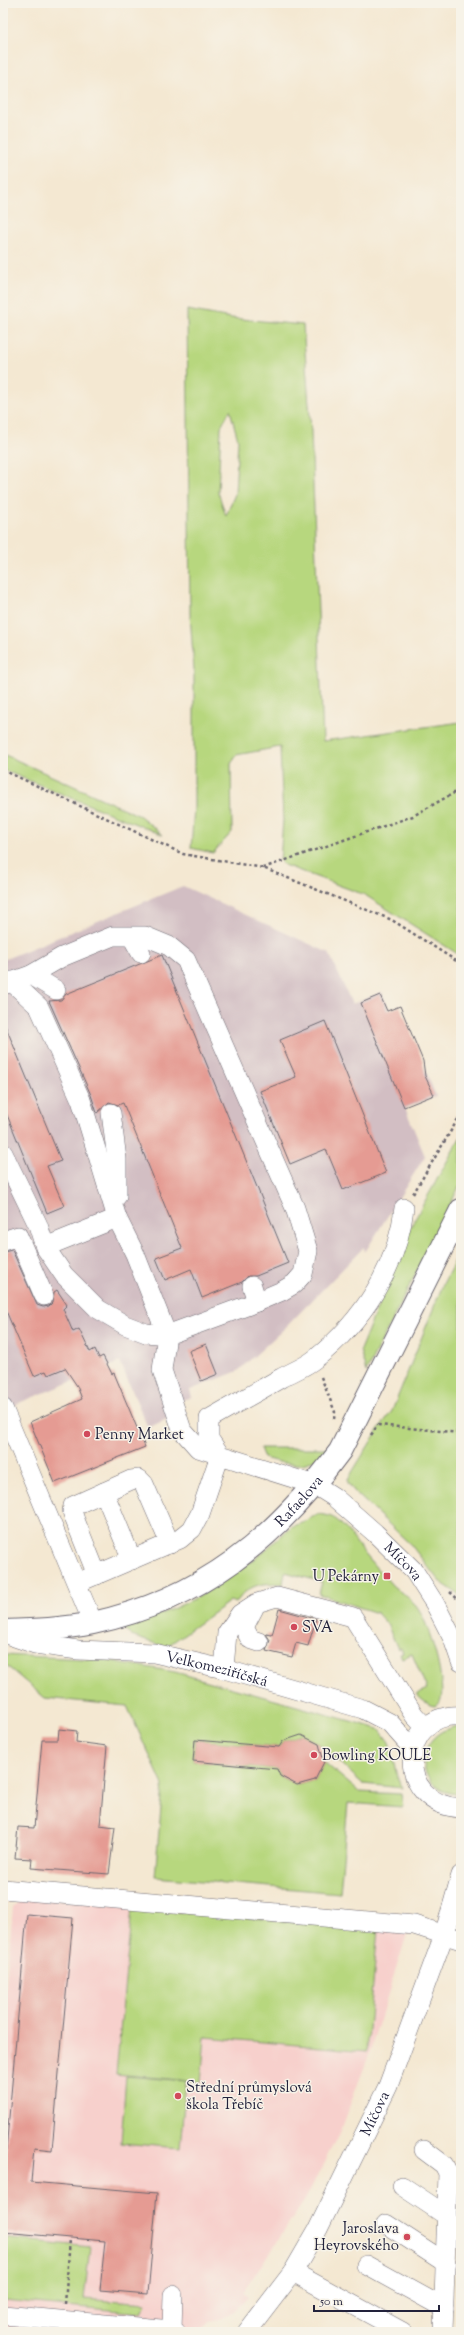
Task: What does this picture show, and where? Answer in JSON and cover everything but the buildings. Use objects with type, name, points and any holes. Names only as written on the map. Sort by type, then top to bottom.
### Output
[{"type":"main road","name":"Rafaelova","points":[[3,1632],[62,1628],[94,1623],[156,1604],[200,1584],[253,1548],[288,1515],[315,1485],[340,1451],[461,1210]]},
{"type":"street","points":[[3,1154],[33,1204],[45,1247],[64,1275],[98,1309],[125,1325],[146,1333],[167,1335],[255,1294],[282,1291],[303,1274],[308,1250],[294,1208],[186,960],[169,946],[145,936],[136,945],[113,936],[62,957],[31,975],[7,983]]},
{"type":"street","points":[[31,975],[56,990]]},
{"type":"street","points":[[7,983],[39,1006],[81,1100],[117,1218],[135,1254],[167,1335]]},
{"type":"street","points":[[111,1113],[117,1160],[117,1218]]},
{"type":"street","points":[[77,1583],[170,1544],[180,1539],[192,1529],[200,1514],[220,1455],[208,1439],[209,1419],[314,1360],[343,1333],[367,1305],[391,1262],[402,1226],[404,1208]]},
{"type":"street","points":[[45,1247],[117,1218]]},
{"type":"street","points":[[3,1241],[18,1236],[44,1296]]},
{"type":"street","name":"Míčova","points":[[167,1335],[162,1370],[182,1430],[198,1448],[315,1485],[340,1502],[414,1571],[435,1604],[453,1639],[461,1662]]},
{"type":"street","points":[[3,1408],[94,1623]]},
{"type":"street","points":[[97,1575],[72,1511],[73,1506],[131,1480],[139,1479],[144,1484],[170,1544]]},
{"type":"street","points":[[104,1492],[132,1560]]},
{"type":"street","points":[[224,1669],[227,1633],[240,1614],[257,1603],[277,1597],[353,1617],[414,1715],[426,1728]]},
{"type":"street","points":[[257,1603],[244,1627],[250,1638],[259,1642]]},
{"type":"street","name":"Velkomeziříčská","points":[[3,1632],[35,1644],[78,1650],[154,1653],[224,1669],[363,1709],[390,1723],[413,1749]]},
{"type":"street","points":[[461,1716],[438,1719],[426,1728],[418,1738],[413,1749],[412,1764],[415,1778],[422,1791],[433,1801],[446,1807],[461,1809]]},
{"type":"street","name":"Míčova","points":[[247,2332],[294,2272],[318,2229],[388,2086],[453,1938],[461,1875]]},
{"type":"street","points":[[3,1889],[414,1925],[453,1938]]},
{"type":"street","points":[[424,2150],[447,2169],[446,2263],[443,2332]]},
{"type":"street","points":[[402,2186],[447,2216]]},
{"type":"street","points":[[386,2224],[446,2263]]},
{"type":"street","points":[[366,2265],[444,2308]]},
{"type":"street","points":[[294,2272],[404,2332]]},
{"type":"street","points":[[3,2316],[174,2331],[173,2296]]},
{"type":"path","points":[[3,770],[183,854],[263,868],[392,920],[461,964]]},
{"type":"path","points":[[263,868],[412,816],[461,789]]},
{"type":"path","points":[[404,1208],[461,1114]]},
{"type":"path","points":[[314,1360],[335,1412],[333,1425]]},
{"type":"path","points":[[370,1436],[378,1425],[461,1433]]},
{"type":"path","points":[[64,2307],[70,2239]]},
{"type":"shaded area","points":[[183,886],[329,953],[352,1004],[382,992],[410,1062],[421,1060],[436,1096],[405,1108],[425,1156],[365,1252],[364,1247],[287,1326],[238,1371],[190,1390],[192,1397],[171,1403],[173,1416],[148,1428],[120,1362],[21,1402],[3,1413],[3,960]]},
{"type":"shaded area","name":"Střední průmyslová škola Třebíč","points":[[24,1897],[408,1931],[367,2060],[340,2131],[305,2200],[243,2292],[249,2296],[234,2312],[220,2319],[209,2321],[200,2332],[3,2332],[3,2020],[13,1907]]},
{"type":"green space","points":[[187,310],[231,318],[303,325],[311,431],[323,741],[461,722],[461,956],[365,895],[284,865],[280,861],[283,820],[280,747],[236,755],[231,764],[232,832],[213,853],[191,848],[194,808],[194,670],[190,614]],"holes":[[[230,410],[238,440],[235,494],[226,516],[218,492],[221,427]]]},
{"type":"green space","points":[[3,754],[140,816],[163,835],[3,770]]},
{"type":"green space","points":[[461,1136],[461,1183],[366,1372],[360,1350],[409,1230]]},
{"type":"green space","points":[[461,1249],[461,1596],[439,1581],[411,1545],[354,1491],[348,1483],[348,1479],[378,1430],[392,1411],[444,1282]]},
{"type":"green space","points":[[260,1448],[328,1448],[321,1455],[306,1463],[290,1464],[264,1458]]},
{"type":"green space","points":[[319,1514],[327,1515],[336,1519],[393,1586],[410,1599],[418,1608],[431,1637],[437,1658],[441,1677],[442,1694],[439,1704],[430,1705],[416,1694],[427,1689],[412,1654],[402,1658],[400,1654],[403,1653],[401,1648],[398,1649],[387,1624],[377,1613],[319,1594],[322,1582],[285,1572],[283,1584],[262,1584],[250,1589],[240,1597],[236,1603],[230,1601],[166,1647],[131,1636],[122,1627],[171,1610],[208,1591],[252,1561],[292,1526]]},
{"type":"green space","points":[[3,1655],[106,1660],[175,1672],[379,1729],[389,1742],[397,1777],[403,1788],[363,1784],[319,1744],[301,1735],[283,1741],[279,1747],[195,1740],[193,1761],[277,1769],[280,1776],[297,1785],[315,1780],[324,1762],[359,1792],[401,1794],[403,1807],[348,1803],[340,1893],[155,1877],[163,1785],[127,1706],[45,1698],[8,1667],[3,1667]]},
{"type":"green space","points":[[458,1726],[461,1727],[461,1794],[445,1792],[434,1785],[427,1775],[424,1763],[425,1751],[432,1740],[442,1731]]},
{"type":"green space","points":[[132,1908],[378,1929],[367,2051],[205,2037],[201,2082],[116,2074]]},
{"type":"green space","points":[[126,2076],[186,2081],[180,2148],[121,2143]]},
{"type":"green space","points":[[3,2238],[90,2247],[84,2299],[146,2304],[141,2313],[3,2300]]},
{"type":"place","name":"Penny Market","points":[[87,1434]]},
{"type":"place","name":"U Pekárny","points":[[387,1576]]},
{"type":"place","name":"SVA","points":[[294,1627]]},
{"type":"place","name":"Bowling KOULE","points":[[314,1755]]},
{"type":"place","name":"Střední průmyslová škola Třebíč","points":[[178,2096]]},
{"type":"place","name":"Jaroslava Heyrovského","points":[[407,2237]]}]
